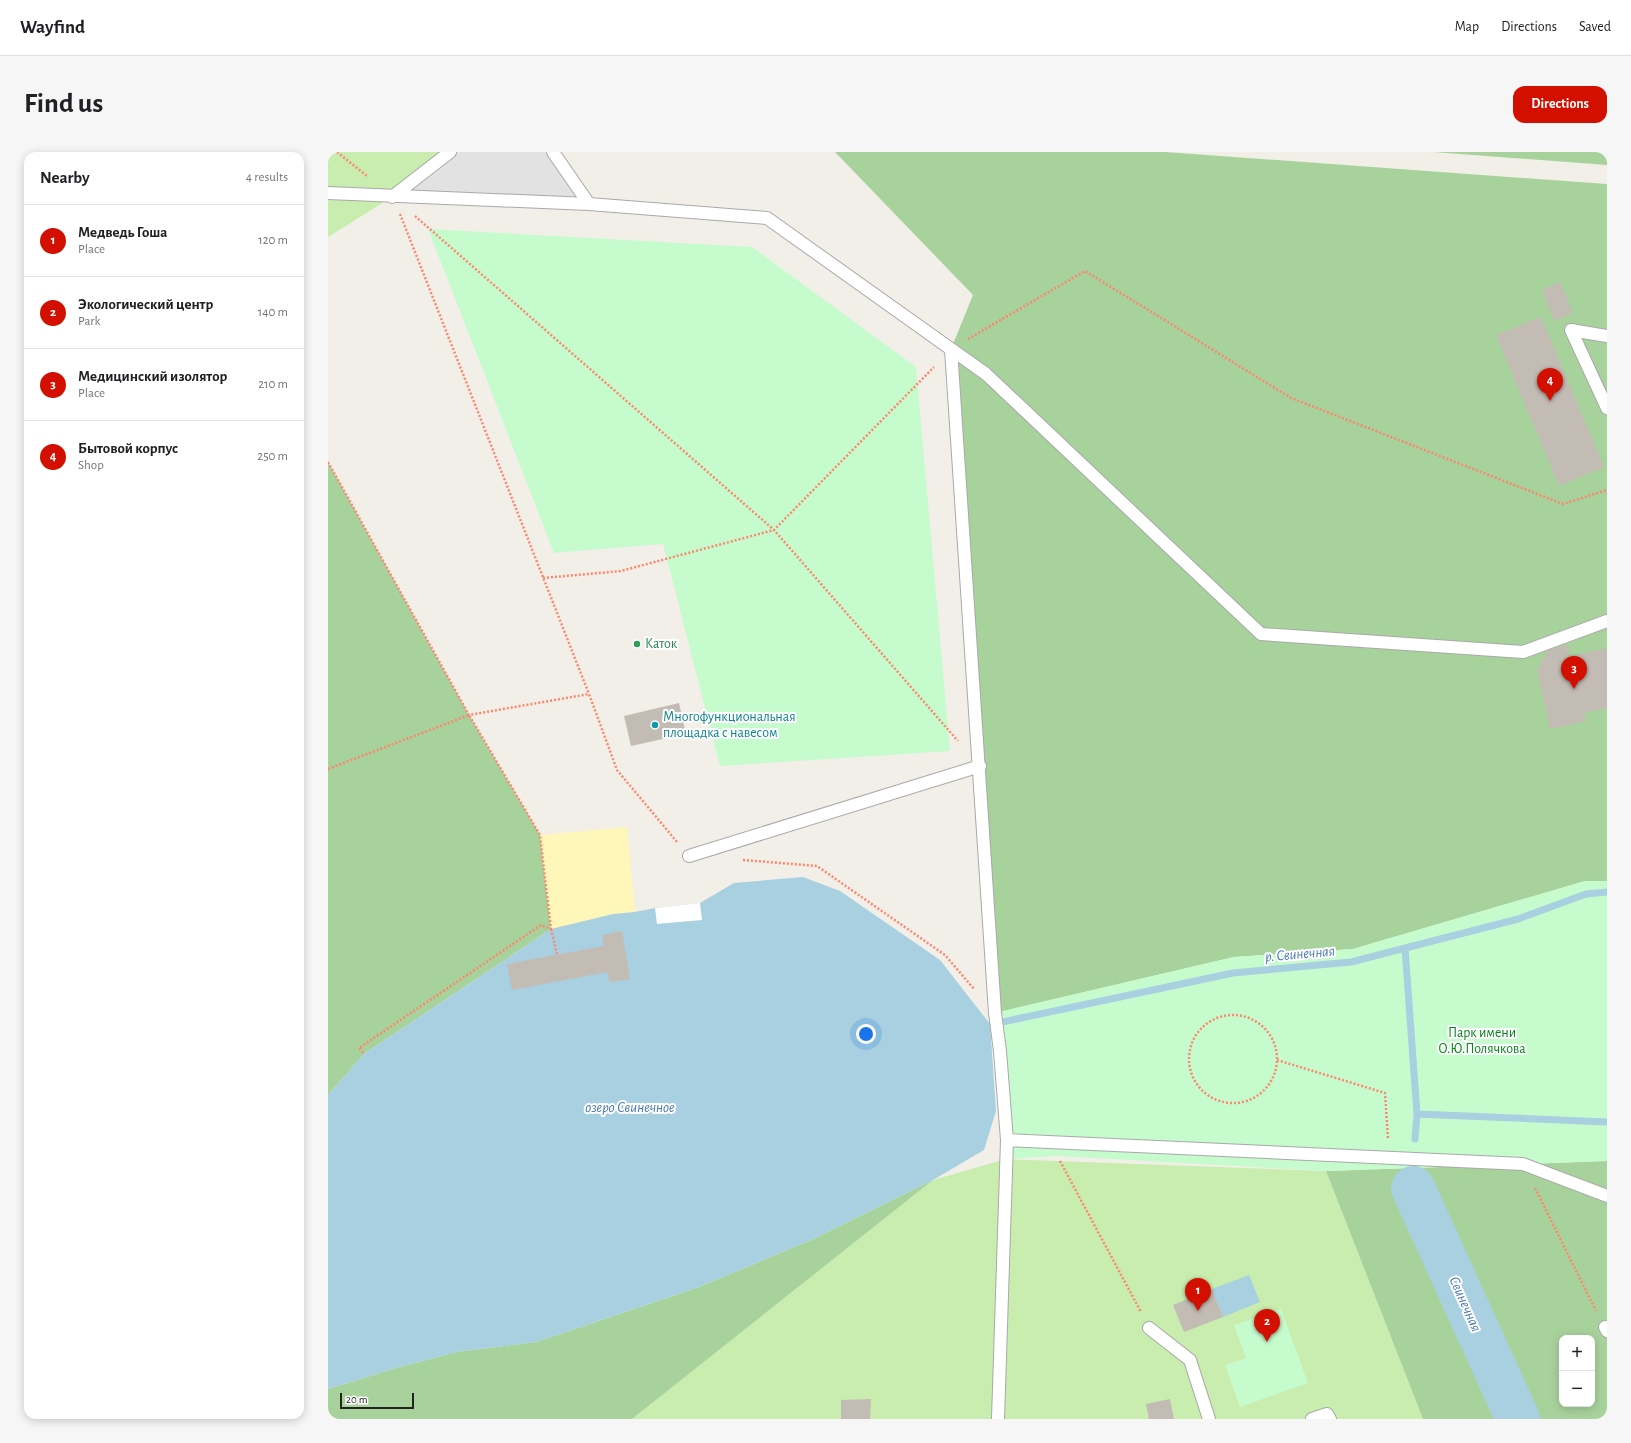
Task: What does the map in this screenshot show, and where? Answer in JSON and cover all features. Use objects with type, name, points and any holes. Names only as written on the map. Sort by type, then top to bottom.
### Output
[{"type":"lane","points":[[392,196],[450,152]]},
{"type":"lane","points":[[553,152],[589,204]]},
{"type":"lane","points":[[328,193],[589,204],[767,218],[986,374],[1261,634],[1523,652],[1607,621]]},
{"type":"lane","points":[[1607,336],[1571,330],[1607,408]]},
{"type":"lane","points":[[951,349],[980,766],[995,1013],[1000,1051],[1007,1140],[998,1419]]},
{"type":"lane","points":[[689,856],[980,766]]},
{"type":"lane","points":[[1007,1140],[1523,1164],[1607,1196]]},
{"type":"lane","points":[[1149,1328],[1190,1360],[1209,1419]]},
{"type":"lane","points":[[1312,1419],[1328,1414],[1330,1419]]},
{"type":"path","points":[[392,196],[774,530],[959,742]]},
{"type":"path","points":[[392,196],[589,694],[617,770],[689,856]]},
{"type":"path","points":[[543,578],[622,571],[774,530],[951,349],[1085,271],[1291,398],[1563,504],[1607,490]]},
{"type":"path","points":[[328,462],[469,715],[540,835],[551,929],[557,954]]},
{"type":"path","points":[[328,769],[469,715],[589,694]]},
{"type":"path","points":[[742,860],[817,866],[945,955],[975,990]]},
{"type":"path","points":[[364,1054],[359,1048],[541,925],[551,929]]},
{"type":"path","points":[[1230,1015],[1244,1017],[1258,1023],[1268,1033],[1275,1046],[1277,1060],[1274,1074],[1267,1087],[1257,1096],[1243,1102],[1228,1103],[1215,1099],[1202,1091],[1194,1079],[1189,1066],[1190,1051],[1194,1038],[1203,1026],[1216,1018],[1230,1015]]},
{"type":"path","points":[[1277,1060],[1385,1093],[1390,1158]]},
{"type":"path","points":[[1050,1142],[1149,1328]]},
{"type":"path","points":[[1523,1164],[1606,1329]]},
{"type":"green space","points":[[328,152],[450,152],[392,197],[328,237]]},
{"type":"green space","points":[[835,152],[1165,152],[1607,184],[1607,881],[1585,881],[1353,949],[1234,957],[995,1013],[951,349],[973,295]]},
{"type":"green space","points":[[1433,152],[1607,152],[1607,165]]},
{"type":"green space","points":[[428,229],[752,247],[916,367],[950,751],[720,766],[663,544],[554,553]]},
{"type":"green space","points":[[328,462],[469,715],[540,835],[551,929],[364,1054],[328,1095]]},
{"type":"green space","name":"Парк имени О.Ю.Полячкова","points":[[1585,881],[1607,881],[1607,1161],[1326,1171],[1057,1156],[1006,1159],[995,1013],[1234,957],[1353,949]]},
{"type":"green space","points":[[1006,1159],[1326,1171],[1423,1419],[632,1419],[933,1180]]},
{"type":"green space","points":[[1607,1161],[1607,1419],[1423,1419],[1326,1171]]},
{"type":"green space","points":[[933,1180],[632,1419],[328,1419],[328,1389],[396,1368],[456,1352],[536,1342],[699,1287],[811,1240]]},
{"type":"green space","points":[[1281,1309],[1308,1383],[1240,1407],[1225,1365],[1246,1358],[1234,1325]]},
{"type":"sand","points":[[627,827],[635,912],[551,929],[540,835]]},
{"type":"shaded area","points":[[450,152],[553,152],[589,204],[392,197]]},
{"type":"water","name":"озеро Свинечное","points":[[803,877],[840,891],[940,960],[990,1024],[996,1111],[984,1150],[933,1180],[811,1240],[699,1287],[536,1342],[456,1352],[396,1368],[328,1389],[328,1095],[364,1054],[551,929],[613,914],[700,903],[734,883]]},
{"type":"water","points":[[1249,1275],[1260,1302],[1223,1317],[1212,1289]]},
{"type":"pier","points":[[700,903],[702,920],[657,924],[655,908]]},
{"type":"building","points":[[1560,282],[1573,313],[1554,321],[1542,290]]},
{"type":"building","points":[[1541,317],[1604,467],[1559,486],[1496,335]]},
{"type":"building","points":[[1568,645],[1570,656],[1607,648],[1607,708],[1584,713],[1586,721],[1550,729],[1537,670],[1548,650]]},
{"type":"building","name":"Многофункциональная площадка с навесом","points":[[679,703],[686,734],[631,746],[624,716]]},
{"type":"building","points":[[622,931],[630,979],[610,982],[607,972],[512,990],[507,964],[604,946],[602,935]]},
{"type":"building","points":[[1212,1289],[1223,1317],[1184,1332],[1173,1305]]},
{"type":"building","points":[[871,1399],[870,1419],[841,1419],[841,1400]]},
{"type":"building","points":[[1170,1399],[1174,1419],[1149,1419],[1146,1404]]},
{"type":"waterway","name":"р. Свинечная","points":[[993,1024],[1233,973],[1351,962],[1518,919],[1586,894],[1607,892]]},
{"type":"waterway","points":[[1405,948],[1417,1114],[1415,1139]]},
{"type":"waterway","name":"р. Свинечная","points":[[1417,1114],[1607,1122]]},
{"type":"waterway","points":[[1413,1188],[1414,1179]]},
{"type":"waterway","name":"Свинечная","points":[[1413,1188],[1518,1419]]},
{"type":"place","name":"Бытовой корпус","points":[[1550,401]]},
{"type":"place","name":"Каток","points":[[637,644]]},
{"type":"place","name":"Медицинский изолятор","points":[[1574,689]]},
{"type":"place","name":"Многофункциональная площадка с навесом","points":[[655,725]]},
{"type":"place","name":"Медведь Гоша","points":[[1198,1311]]},
{"type":"place","name":"Экологический центр","points":[[1267,1342]]}]
